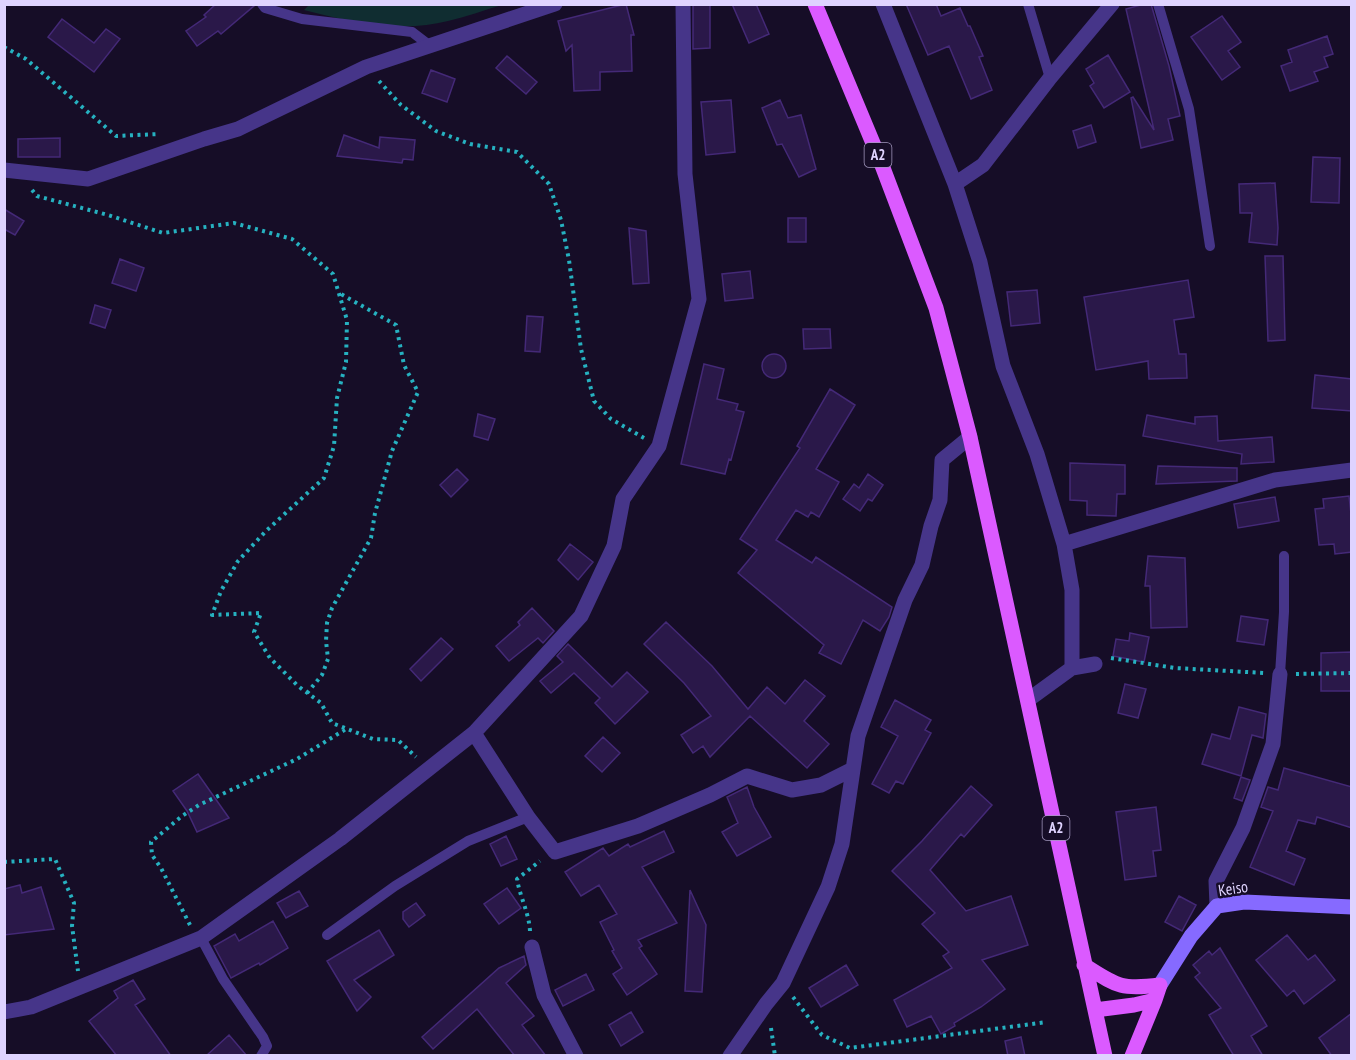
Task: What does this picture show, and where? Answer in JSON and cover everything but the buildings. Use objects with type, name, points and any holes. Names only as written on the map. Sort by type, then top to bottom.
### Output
[{"type":"main road","name":"A2","points":[[815,4],[880,160],[936,308],[970,437],[1105,1056]]},
{"type":"main road","points":[[1084,965],[1115,985],[1141,988],[1160,985],[1132,1056]]},
{"type":"main road","points":[[1095,1010],[1155,1000]]},
{"type":"street","points":[[9,171],[88,179],[238,129],[366,67],[555,4]]},
{"type":"street","points":[[4,1012],[31,1006],[82,987],[199,938],[340,839],[474,733],[581,616],[614,546],[623,499],[659,446],[699,299],[685,174],[682,4]]},
{"type":"street","points":[[883,4],[955,184],[981,262],[1003,366],[1036,454],[1064,544],[1072,591],[1072,668]]},
{"type":"street","points":[[955,184],[983,165],[1050,78],[1112,4]]},
{"type":"street","points":[[730,1056],[783,983],[828,887],[842,844],[858,736],[905,600],[922,565],[940,500],[942,460],[970,437]]},
{"type":"street","points":[[1064,544],[1275,480],[1352,470]]},
{"type":"street","points":[[1028,700],[1072,668],[1095,664]]},
{"type":"street","points":[[1217,906],[1216,881],[1243,828],[1272,744],[1280,674]]},
{"type":"street","points":[[474,733],[528,817],[555,852],[638,826],[710,795],[747,776],[792,789],[821,785],[853,769]]},
{"type":"street","name":"Keiso","points":[[1160,985],[1191,936],[1217,906],[1244,902],[1352,907]]},
{"type":"street","points":[[532,947],[544,995],[576,1056]]},
{"type":"lane","points":[[262,4],[266,8],[302,19],[412,32],[429,45]]},
{"type":"lane","points":[[1028,4],[1050,78]]},
{"type":"lane","points":[[1158,4],[1189,110],[1210,246]]},
{"type":"lane","points":[[1280,674],[1284,612],[1284,556]]},
{"type":"lane","points":[[327,935],[395,886],[468,841],[528,817]]},
{"type":"lane","points":[[199,938],[267,1046],[261,1056]]},
{"type":"path","points":[[4,47],[26,59],[116,136],[164,133]]},
{"type":"path","points":[[366,67],[400,105],[436,131],[470,144],[517,152],[549,184],[561,220],[581,349],[594,401],[611,419],[659,446]]},
{"type":"path","points":[[9,171],[37,196],[163,233],[234,223],[292,239],[333,274],[347,320],[346,362],[337,398],[334,446],[324,478],[266,531],[238,561],[221,591],[212,615],[261,614],[254,632],[270,658],[321,703],[332,723],[373,739],[398,740],[430,769]]},
{"type":"path","points":[[307,693],[322,675],[328,659],[327,623],[332,608],[371,538],[377,505],[392,451],[418,392],[404,364],[396,325],[339,293]]},
{"type":"path","points":[[1095,664],[1098,656],[1174,668],[1280,674],[1352,673]]},
{"type":"path","points":[[199,938],[152,855],[151,842],[199,805],[297,759],[346,729]]},
{"type":"path","points":[[532,947],[530,922],[517,879],[555,852]]},
{"type":"path","points":[[4,862],[55,859],[74,903],[72,926],[82,987]]},
{"type":"path","points":[[783,983],[822,1035],[850,1048],[1047,1022]]},
{"type":"green space","points":[[310,4],[502,5],[430,24],[394,26],[357,22],[304,10]]}]
